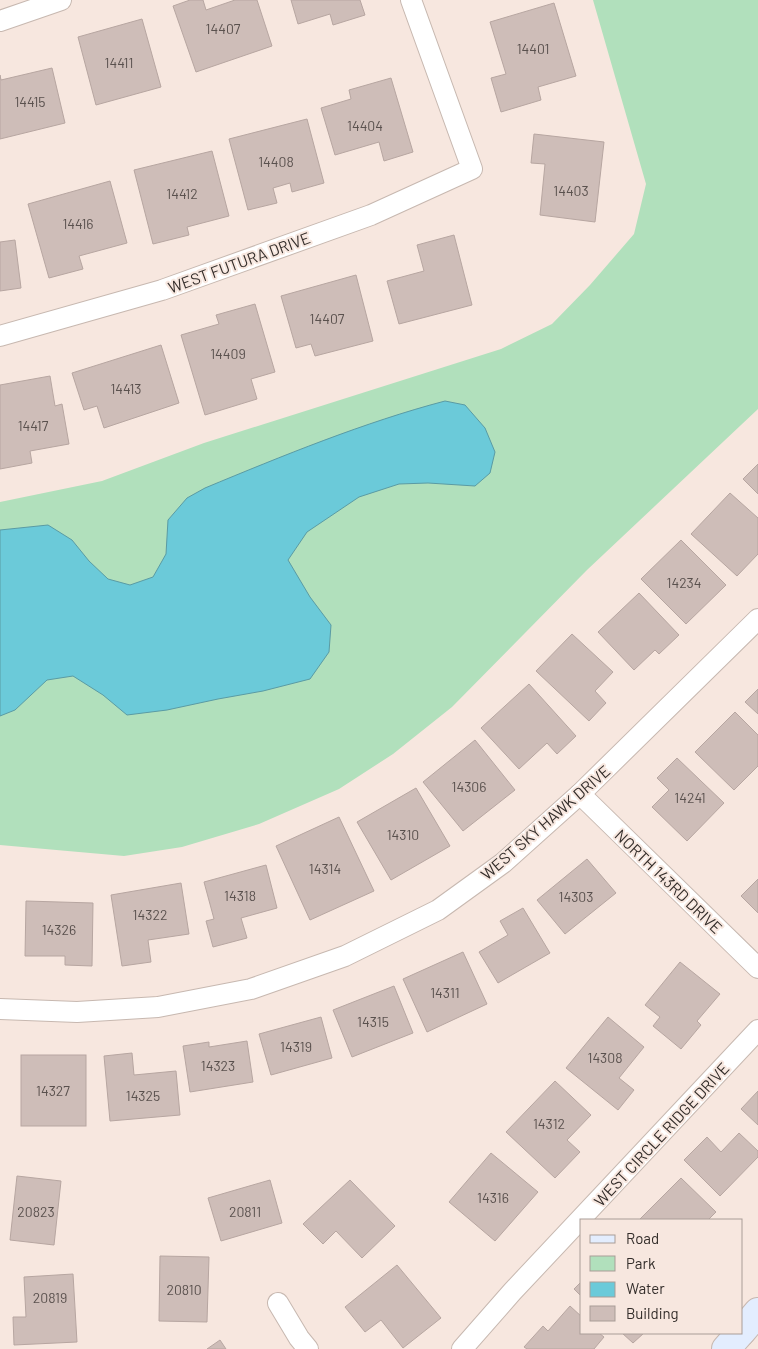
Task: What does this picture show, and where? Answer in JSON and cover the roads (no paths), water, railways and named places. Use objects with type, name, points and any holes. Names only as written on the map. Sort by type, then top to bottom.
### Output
[{"type":"street","points":[[0,22],[61,0]]},
{"type":"street","name":"WEST FUTURA DRIVE","points":[[0,336],[171,286],[371,215],[472,169],[411,0]]},
{"type":"street","name":"WEST SKY HAWK DRIVE","points":[[0,1009],[77,1012],[158,1007],[251,989],[345,956],[438,910],[503,863],[580,794],[758,619]]},
{"type":"street","name":"NORTH 143RD DRIVE","points":[[580,794],[758,968]]},
{"type":"street","name":"WEST CIRCLE RIDGE DRIVE","points":[[581,1219],[758,1030]]},
{"type":"street","name":"WEST CIRCLE RIDGE DRIVE","points":[[462,1349],[580,1220]]},
{"type":"street","points":[[278,1302],[299,1338],[308,1349]]},
{"type":"street","points":[[743,1330],[758,1312]]},
{"type":"street","points":[[726,1349],[739,1334]]},
{"type":"water","points":[[445,401],[465,405],[485,428],[495,452],[490,473],[475,486],[428,483],[399,484],[359,497],[307,532],[288,560],[310,597],[331,625],[329,652],[310,679],[263,691],[167,710],[127,715],[103,695],[73,676],[47,680],[15,710],[0,716],[0,530],[48,525],[72,540],[89,561],[108,579],[130,585],[153,577],[166,554],[168,520],[187,498],[205,488],[324,440],[415,409]]}]
